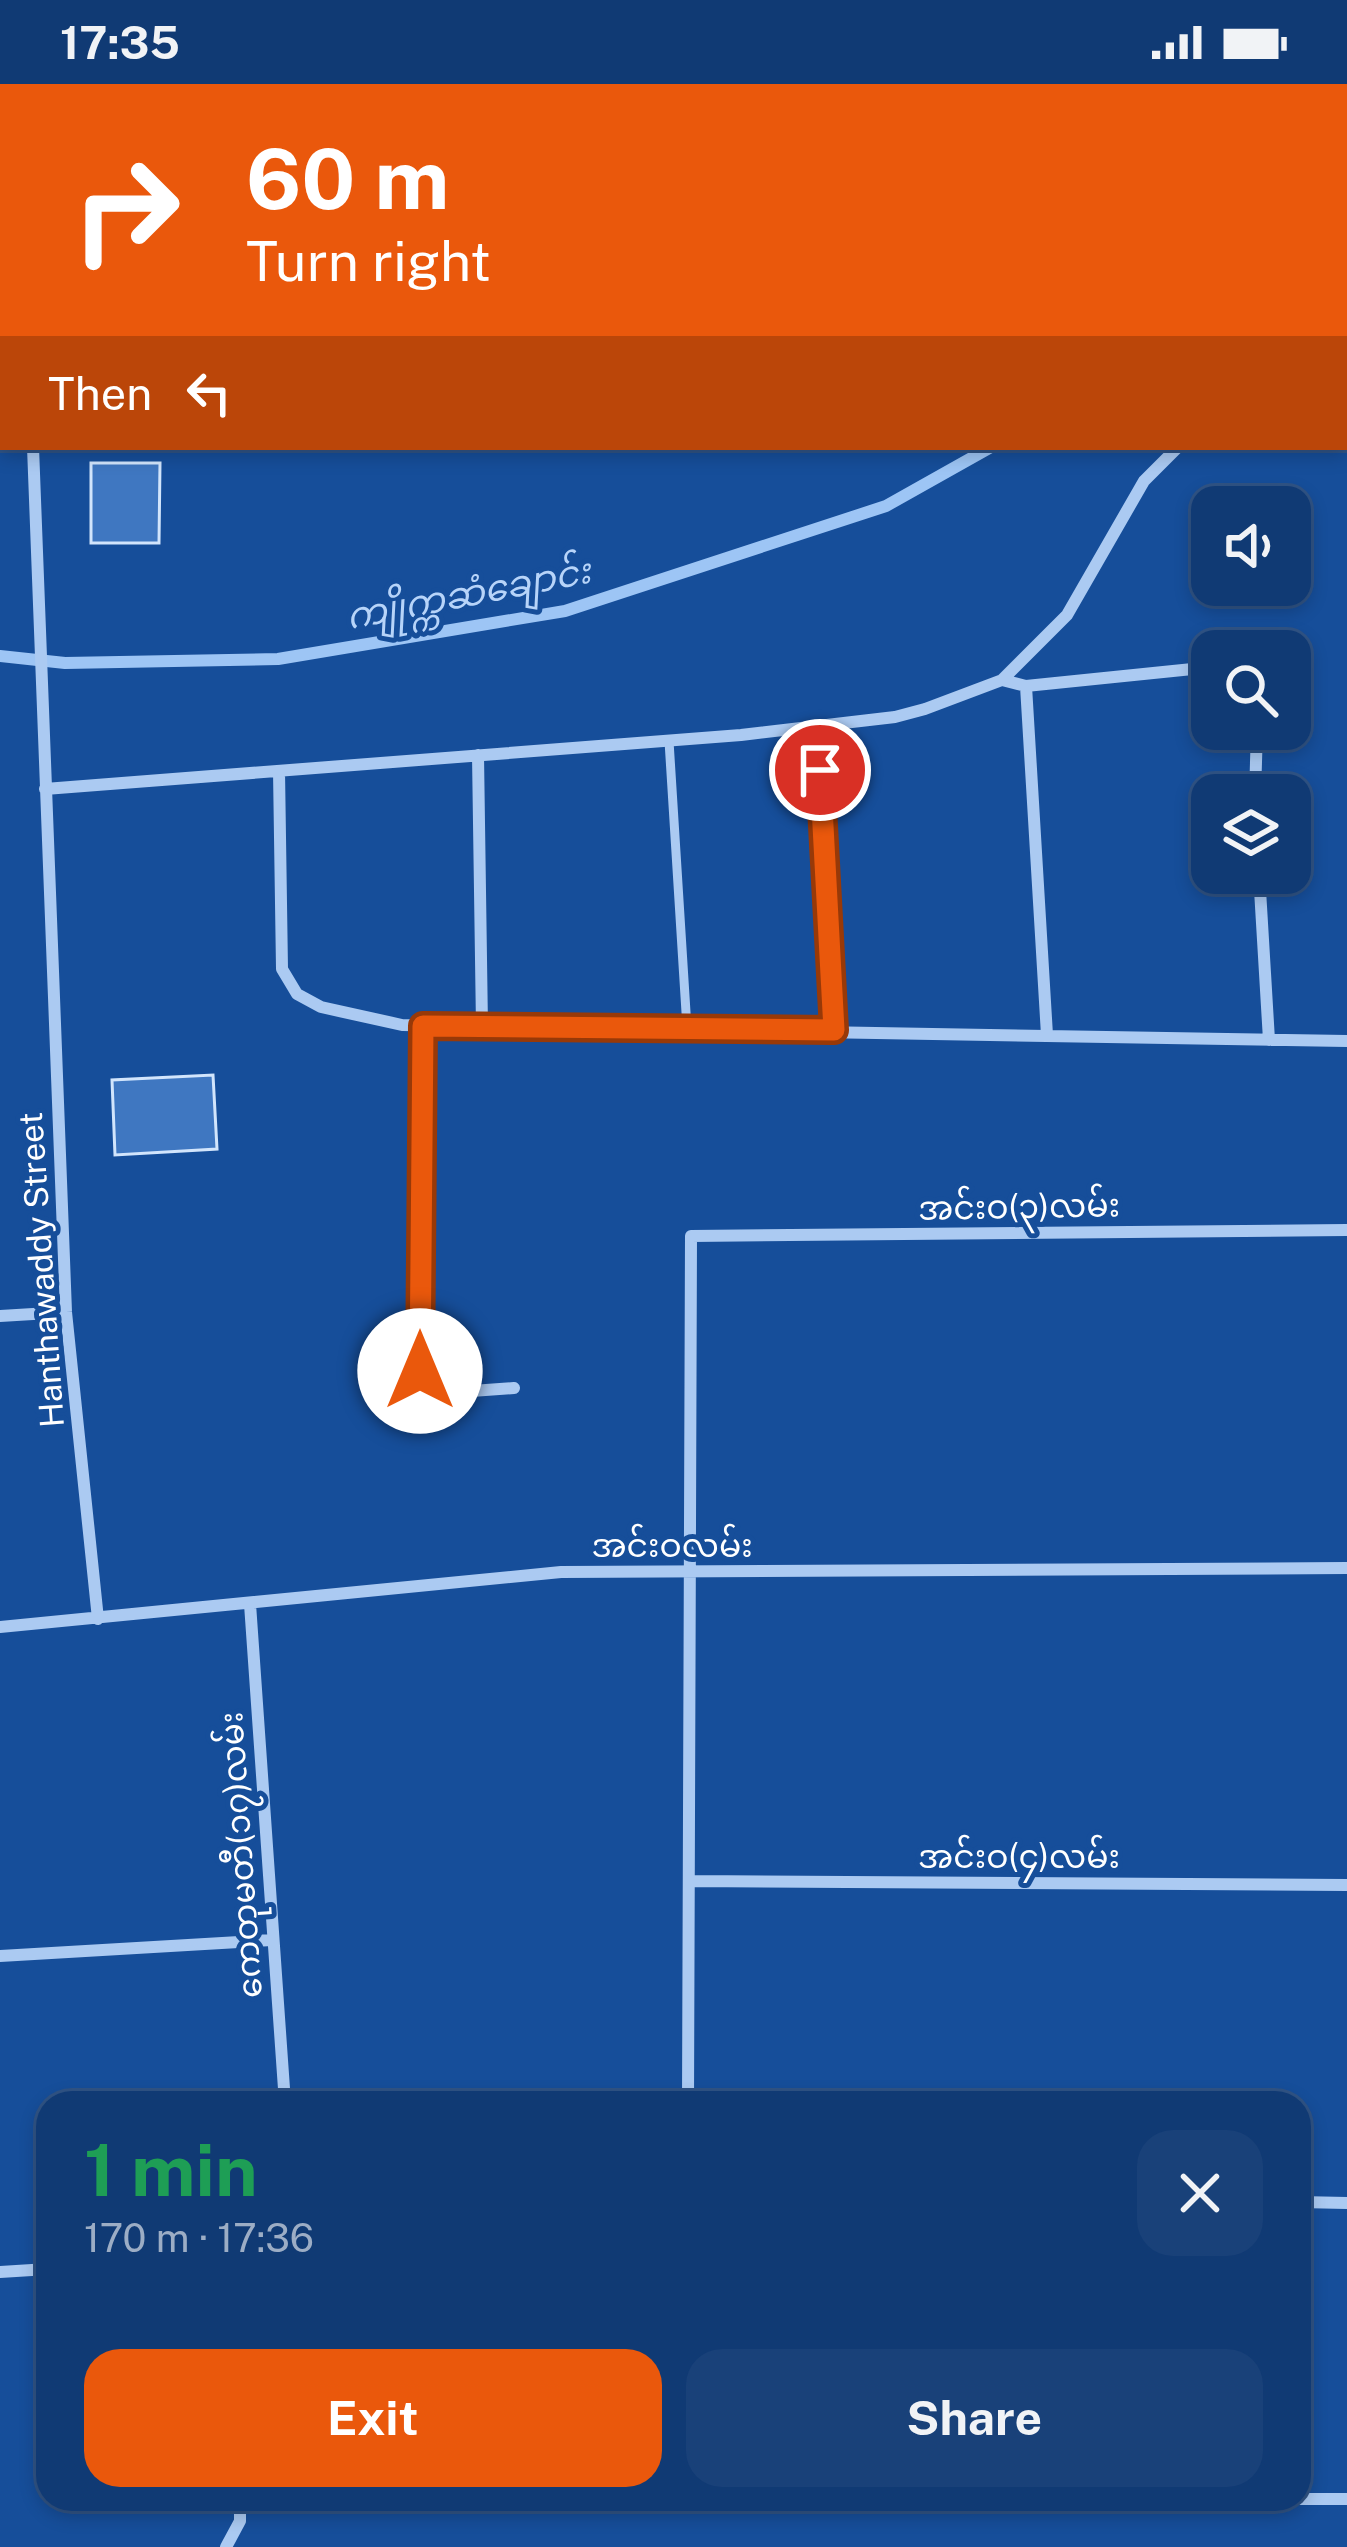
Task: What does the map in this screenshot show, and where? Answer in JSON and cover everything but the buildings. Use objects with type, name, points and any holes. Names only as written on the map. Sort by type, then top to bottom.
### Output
[{"type":"street","name":"Hanthawaddy Street","points":[[33,450],[66,1312],[98,1619]]},
{"type":"street","points":[[45,788],[669,741],[895,717],[1002,680],[1066,615],[1144,481],[1175,450]]},
{"type":"street","points":[[1002,680],[1026,686],[1191,669]]},
{"type":"street","points":[[1026,686],[1047,1034]]},
{"type":"street","points":[[817,727],[834,1030]]},
{"type":"street","points":[[478,755],[482,1026]]},
{"type":"street","points":[[279,771],[282,969],[297,994],[321,1007],[423,1026],[1347,1041]]},
{"type":"street","points":[[1260,894],[1269,1040]]},
{"type":"street","points":[[423,1026],[420,1371],[427,1386],[444,1393],[514,1388]]},
{"type":"street","name":"အင်းဝ(၃)လမ်း","points":[[692,1571],[692,1235],[1347,1230]]},
{"type":"street","points":[[0,1316],[66,1312]]},
{"type":"street","name":"အင်းဝလမ်း","points":[[0,1627],[561,1572],[1347,1568]]},
{"type":"street","points":[[688,2091],[692,1571]]},
{"type":"street","name":"ကေတုမတီ(၁၇)လမ်း","points":[[250,1604],[284,2091]]},
{"type":"street","name":"အင်းဝ(၄)လမ်း","points":[[690,1881],[1347,1885]]},
{"type":"street","points":[[0,1956],[272,1940]]},
{"type":"street","points":[[1311,2202],[1347,2203]]},
{"type":"street","points":[[0,2272],[36,2270]]},
{"type":"street","points":[[1311,2499],[1347,2499]]},
{"type":"street","points":[[226,2547],[240,2521],[240,2511]]},
{"type":"lane","points":[[669,741],[687,1028]]},
{"type":"waterway","name":"ကျိုက္ကဆံချောင်း","points":[[0,656],[65,663],[278,659],[565,611],[886,506],[986,450]]},
{"type":"route","points":[[420,1371],[423,1026],[834,1030],[820,770]]}]
